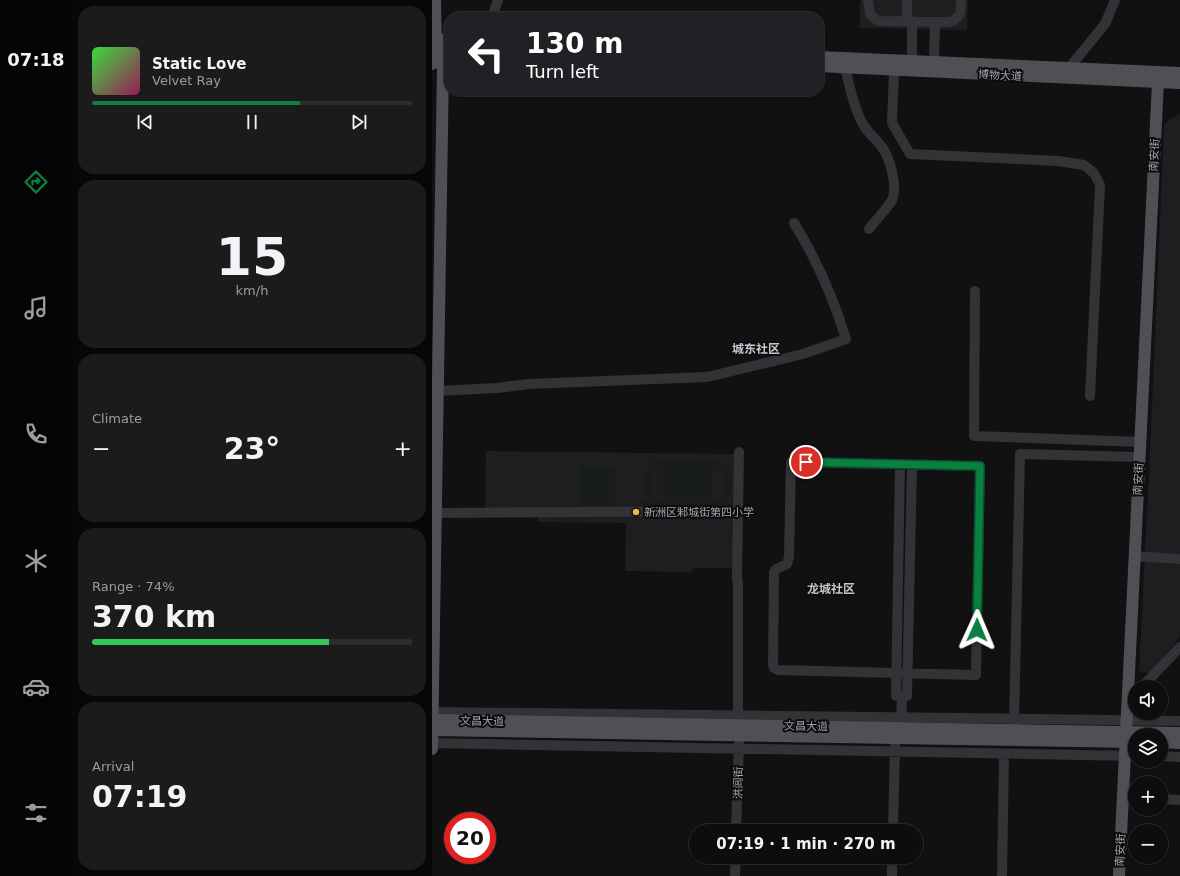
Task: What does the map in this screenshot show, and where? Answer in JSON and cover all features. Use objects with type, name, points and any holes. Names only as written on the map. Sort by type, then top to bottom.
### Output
[{"type":"main road","points":[[432,64],[435,0]]},
{"type":"main road","points":[[434,44],[444,41]]},
{"type":"main road","points":[[434,44],[444,48]]},
{"type":"main road","points":[[432,749],[443,68],[434,44]]},
{"type":"main road","name":"博物大道","points":[[824,56],[1180,73]]},
{"type":"main road","name":"博物大道","points":[[824,66],[1180,83]]},
{"type":"main road","name":"南安街","points":[[1128,734],[1127,708],[1158,82]]},
{"type":"main road","name":"文昌大道","points":[[432,716],[1128,734]]},
{"type":"main road","name":"文昌大道","points":[[899,728],[1014,724],[1128,734]]},
{"type":"main road","name":"文昌大道","points":[[432,730],[738,725]]},
{"type":"main road","name":"文昌大道","points":[[1168,733],[1180,733]]},
{"type":"main road","points":[[1168,742],[1180,743]]},
{"type":"main road","name":"南安街","points":[[1119,876],[1123,798],[1128,768]]},
{"type":"street","points":[[494,12],[498,0]]},
{"type":"street","points":[[868,0],[870,14],[875,20],[878,21],[935,22],[950,22],[957,18],[960,14],[961,0]]},
{"type":"street","points":[[907,0],[912,61]]},
{"type":"street","points":[[1069,68],[1105,24],[1115,0]]},
{"type":"street","points":[[934,62],[935,22]]},
{"type":"street","points":[[845,68],[851,92],[861,120],[866,130],[882,147],[887,156],[894,182],[894,191],[891,200],[869,229]]},
{"type":"street","points":[[894,70],[892,123],[910,154],[1058,161],[1084,165],[1097,176],[1100,185],[1090,396]]},
{"type":"street","points":[[438,391],[497,388],[529,384],[707,377],[803,354],[846,339],[839,316],[823,276],[808,245],[794,223]]},
{"type":"street","points":[[975,291],[974,436],[1140,442]]},
{"type":"street","name":"洪闾街","points":[[736,824],[738,749],[737,576],[739,452]]},
{"type":"street","points":[[1014,724],[1020,454],[1139,456]]},
{"type":"street","points":[[791,462],[900,464],[980,466],[976,674],[778,670],[774,668],[774,581],[776,569],[787,564],[789,557],[791,462]]},
{"type":"street","points":[[900,464],[896,696],[907,696],[912,465]]},
{"type":"street","points":[[436,513],[731,511]]},
{"type":"street","points":[[1134,556],[1180,559]]},
{"type":"street","points":[[1149,680],[1180,647]]},
{"type":"street","points":[[893,824],[894,752],[899,728],[902,696]]},
{"type":"street","points":[[1152,728],[1180,721]]},
{"type":"street","points":[[432,743],[1128,756]]},
{"type":"street","points":[[1002,876],[1004,754]]},
{"type":"street","points":[[1168,756],[1180,757]]},
{"type":"street","points":[[1123,798],[1128,798]]},
{"type":"street","points":[[1168,799],[1180,800]]},
{"type":"street","points":[[735,876],[736,864]]},
{"type":"street","points":[[892,864],[892,876]]},
{"type":"shaded area","points":[[860,0],[968,0],[967,30],[860,28]]},
{"type":"shaded area","points":[[1180,113],[1180,637],[1150,673],[1139,672],[1164,124]]},
{"type":"shaded area","name":"新洲区邾城街第四小学","points":[[486,451],[735,454],[734,568],[692,568],[692,572],[625,571],[626,523],[538,522],[537,508],[485,508]]},
{"type":"shaded area","points":[[658,459],[717,460],[727,468],[732,479],[731,491],[724,502],[732,502],[732,508],[642,507],[642,501],[652,501],[645,490],[644,478],[645,473],[652,463]],"holes":[[[660,464],[713,464],[722,472],[725,483],[722,493],[713,501],[660,500],[652,492],[650,487],[650,477],[655,468]]]},
{"type":"shaded area","points":[[663,464],[712,465],[711,498],[663,498]]},
{"type":"shaded area","points":[[579,466],[615,467],[614,505],[578,504]]},
{"type":"place","name":"新洲区邾城街第四小学","points":[[636,512]]},
{"type":"district","name":"城东社区","points":[[756,349]]},
{"type":"district","name":"龙城社区","points":[[831,589]]},
{"type":"route","points":[[806,462],[980,466],[977,630]]}]
